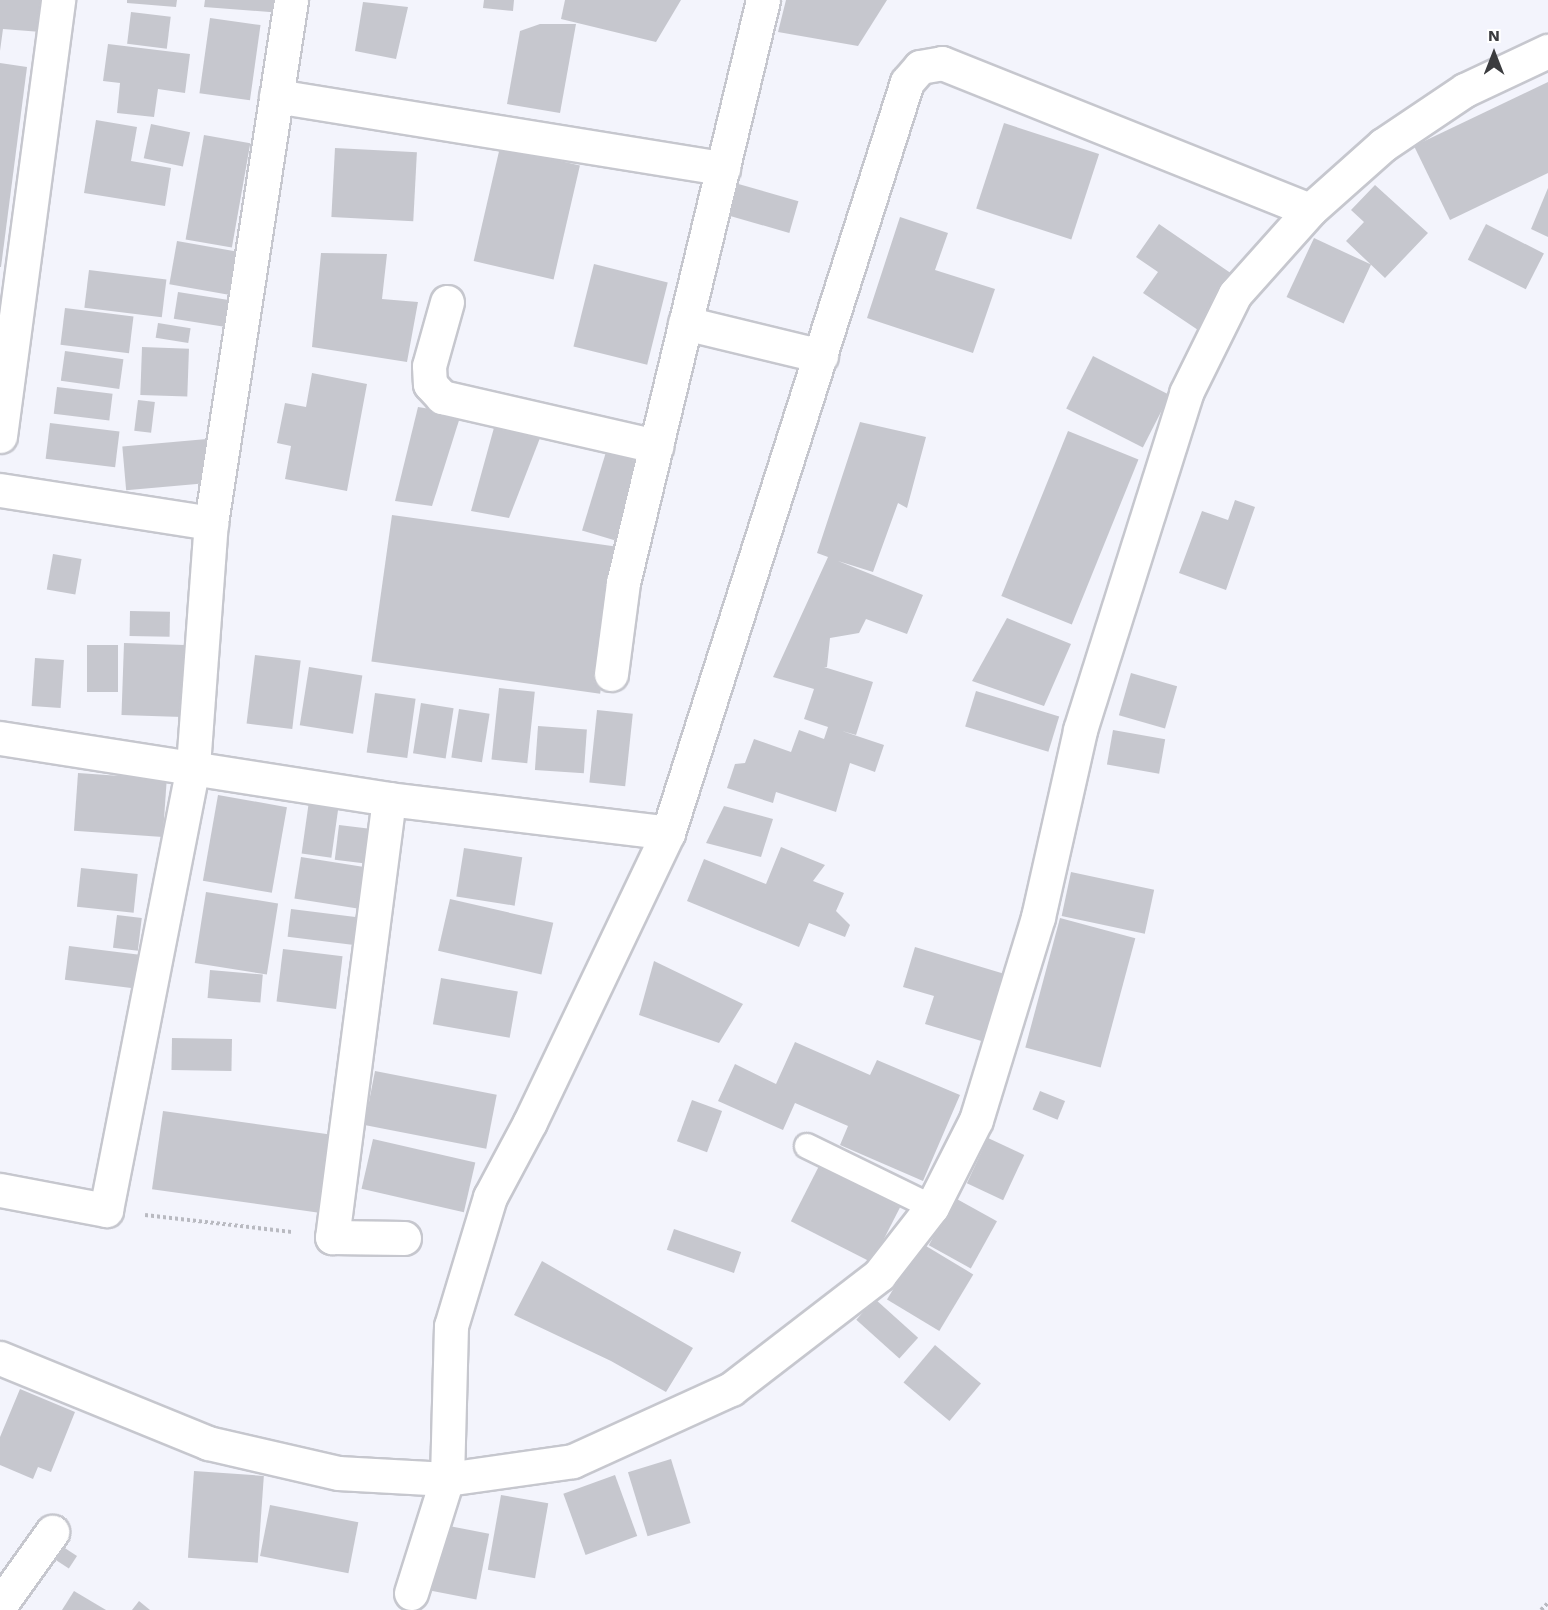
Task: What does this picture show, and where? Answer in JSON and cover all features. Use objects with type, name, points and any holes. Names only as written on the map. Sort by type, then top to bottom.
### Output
[{"type":"street","points":[[0,436],[58,0]]},
{"type":"street","points":[[0,1190],[106,1210],[193,766],[211,523],[291,0]]},
{"type":"street","points":[[611,674],[623,583],[763,0]]},
{"type":"street","points":[[0,1358],[208,1443],[338,1473],[447,1479],[573,1461],[731,1389],[879,1275],[932,1207],[976,1120],[1038,917],[1080,730],[1186,393],[1235,294],[1310,210],[1392,138],[1465,90],[1548,51]]},
{"type":"street","points":[[411,1593],[447,1479],[451,1326],[490,1197],[530,1122],[668,833],[906,82],[920,67],[942,63],[1310,210]]},
{"type":"street","points":[[276,96],[723,168]]},
{"type":"street","points":[[447,302],[429,366],[430,384],[442,397],[656,446]]},
{"type":"street","points":[[685,323],[821,356]]},
{"type":"street","points":[[0,490],[211,523]]},
{"type":"street","points":[[0,738],[193,766],[389,799],[668,833]]},
{"type":"street","points":[[389,799],[332,1237],[404,1238]]},
{"type":"street","points":[[0,1605],[52,1532]]},
{"type":"lane","points":[[807,1146],[932,1207]]},
{"type":"path","points":[[106,1210],[332,1237]]},
{"type":"path","points":[[1541,1610],[1548,1602]]},
{"type":"building","points":[[0,0],[43,0],[41,32],[3,29],[0,51]]},
{"type":"building","points":[[127,0],[177,0],[176,7],[127,3]]},
{"type":"building","points":[[205,0],[283,0],[282,13],[204,7]]},
{"type":"building","points":[[484,0],[514,0],[513,11],[483,8]]},
{"type":"building","points":[[565,0],[681,0],[656,42],[561,19]]},
{"type":"building","points":[[786,0],[887,0],[858,46],[778,32]]},
{"type":"building","points":[[363,2],[408,7],[396,59],[355,51]]},
{"type":"building","points":[[131,12],[171,17],[167,49],[127,44]]},
{"type":"building","points":[[210,18],[261,25],[250,100],[199,93]]},
{"type":"building","points":[[540,24],[576,24],[560,113],[507,104],[520,31]]},
{"type":"building","points":[[108,44],[190,54],[185,93],[158,89],[154,117],[117,113],[120,83],[103,81]]},
{"type":"building","points":[[0,63],[27,67],[1,267],[0,267]]},
{"type":"building","points":[[1548,82],[1548,173],[1450,220],[1414,146]]},
{"type":"building","points":[[96,120],[137,127],[131,161],[171,168],[165,206],[84,193]]},
{"type":"building","points":[[1004,123],[1099,154],[1071,239],[976,209]]},
{"type":"building","points":[[151,124],[190,132],[183,167],[144,158]]},
{"type":"building","points":[[204,135],[250,143],[232,248],[186,239]]},
{"type":"building","points":[[500,147],[580,165],[554,279],[474,261]]},
{"type":"building","points":[[335,148],[417,152],[413,221],[331,217]]},
{"type":"building","points":[[735,183],[798,201],[789,233],[726,215]]},
{"type":"building","points":[[1375,185],[1428,233],[1385,278],[1346,241],[1364,222],[1351,210]]},
{"type":"building","points":[[1548,188],[1548,237],[1531,229]]},
{"type":"building","points":[[900,217],[948,233],[935,270],[995,289],[973,353],[867,318]]},
{"type":"building","points":[[1159,224],[1235,276],[1198,330],[1143,293],[1158,272],[1136,257]]},
{"type":"building","points":[[1486,224],[1544,254],[1526,289],[1468,260]]},
{"type":"building","points":[[1314,238],[1371,265],[1344,324],[1287,297]]},
{"type":"building","points":[[177,241],[242,252],[234,296],[169,284]]},
{"type":"building","points":[[321,253],[387,254],[382,299],[418,302],[407,362],[312,347]]},
{"type":"building","points":[[594,264],[668,282],[647,365],[573,346]]},
{"type":"building","points":[[89,270],[166,280],[162,317],[84,308]]},
{"type":"building","points":[[178,292],[233,301],[229,327],[174,319]]},
{"type":"building","points":[[65,308],[133,316],[129,353],[60,345]]},
{"type":"building","points":[[158,323],[191,328],[188,343],[156,338]]},
{"type":"building","points":[[142,347],[189,349],[187,397],[140,395]]},
{"type":"building","points":[[65,351],[123,359],[119,389],[61,381]]},
{"type":"building","points":[[1093,356],[1170,395],[1143,448],[1066,409]]},
{"type":"building","points":[[312,373],[367,384],[347,491],[285,479],[291,446],[277,443],[285,403],[306,407]]},
{"type":"building","points":[[57,387],[113,394],[109,421],[54,414]]},
{"type":"building","points":[[138,400],[155,402],[151,433],[134,431]]},
{"type":"building","points":[[418,407],[461,414],[432,506],[395,501]]},
{"type":"building","points":[[860,422],[926,437],[907,508],[898,503],[873,572],[838,561],[923,595],[907,634],[866,619],[859,633],[830,638],[827,667],[824,667],[873,682],[856,735],[842,731],[884,745],[875,772],[850,763],[836,812],[776,792],[773,803],[727,788],[735,764],[745,763],[754,739],[791,752],[799,730],[824,739],[828,727],[804,719],[814,689],[773,677],[828,557],[817,553]]},
{"type":"building","points":[[50,423],[119,432],[115,467],[46,459]]},
{"type":"building","points":[[495,424],[540,438],[509,518],[471,511]]},
{"type":"building","points":[[1068,431],[1138,459],[1072,625],[1001,596]]},
{"type":"building","points":[[207,439],[211,483],[126,490],[122,446]]},
{"type":"building","points":[[606,452],[639,462],[615,540],[582,530]]},
{"type":"building","points":[[1235,500],[1255,507],[1226,590],[1179,573],[1202,511],[1228,520]]},
{"type":"building","points":[[392,515],[621,547],[600,694],[371,662]]},
{"type":"building","points":[[53,554],[82,559],[75,594],[47,589]]},
{"type":"building","points":[[130,611],[170,612],[170,637],[130,636]]},
{"type":"building","points":[[1007,618],[1071,644],[1044,706],[972,681]]},
{"type":"building","points":[[124,643],[192,645],[189,717],[121,715]]},
{"type":"building","points":[[87,645],[118,645],[118,692],[87,692]]},
{"type":"building","points":[[255,655],[301,661],[292,729],[247,723]]},
{"type":"building","points":[[35,658],[64,660],[61,708],[32,706]]},
{"type":"building","points":[[309,667],[362,675],[353,734],[300,725]]},
{"type":"building","points":[[1131,673],[1177,686],[1165,729],[1119,715]]},
{"type":"building","points":[[499,688],[535,692],[527,763],[491,760]]},
{"type":"building","points":[[976,691],[1059,716],[1048,752],[965,726]]},
{"type":"building","points":[[375,693],[416,699],[407,758],[367,752]]},
{"type":"building","points":[[421,703],[454,708],[446,759],[413,753]]},
{"type":"building","points":[[459,709],[490,714],[482,762],[451,757]]},
{"type":"building","points":[[597,710],[633,714],[625,786],[589,783]]},
{"type":"building","points":[[538,726],[587,729],[584,773],[535,770]]},
{"type":"building","points":[[1113,730],[1165,739],[1159,774],[1107,764]]},
{"type":"building","points":[[78,773],[167,779],[163,837],[74,831]]},
{"type":"building","points":[[218,795],[287,807],[272,893],[203,881]]},
{"type":"building","points":[[309,801],[339,805],[331,858],[302,853]]},
{"type":"building","points":[[724,806],[773,819],[761,857],[706,843]]},
{"type":"building","points":[[339,825],[370,829],[366,864],[335,860]]},
{"type":"building","points":[[781,847],[825,865],[813,881],[844,893],[836,911],[850,925],[845,937],[809,923],[799,947],[687,901],[704,859],[766,884]]},
{"type":"building","points":[[464,848],[522,857],[515,906],[456,896]]},
{"type":"building","points":[[301,857],[375,869],[369,910],[294,898]]},
{"type":"building","points":[[81,868],[138,874],[134,913],[77,907]]},
{"type":"building","points":[[1071,872],[1154,890],[1145,934],[1062,916]]},
{"type":"building","points":[[206,892],[278,903],[267,975],[195,963]]},
{"type":"building","points":[[450,899],[553,923],[541,974],[438,951]]},
{"type":"building","points":[[291,909],[363,918],[360,946],[288,937]]},
{"type":"building","points":[[117,915],[142,918],[138,951],[113,948]]},
{"type":"building","points":[[1060,918],[1135,938],[1101,1068],[1025,1047]]},
{"type":"building","points":[[69,946],[139,955],[135,988],[65,980]]},
{"type":"building","points":[[915,947],[1008,975],[988,1043],[925,1024],[934,996],[903,987]]},
{"type":"building","points":[[283,949],[343,956],[336,1009],[277,1002]]},
{"type":"building","points":[[654,961],[743,1004],[719,1043],[639,1015]]},
{"type":"building","points":[[210,970],[263,975],[260,1003],[208,998]]},
{"type":"building","points":[[441,978],[518,992],[510,1038],[433,1024]]},
{"type":"building","points":[[172,1038],[232,1039],[231,1071],[171,1070]]},
{"type":"building","points":[[795,1042],[870,1075],[877,1060],[960,1095],[923,1181],[840,1145],[848,1126],[795,1103],[783,1130],[718,1101],[735,1064],[776,1084]]},
{"type":"building","points":[[375,1071],[497,1095],[486,1149],[365,1125]]},
{"type":"building","points":[[1040,1091],[1065,1101],[1058,1120],[1033,1110]]},
{"type":"building","points":[[692,1100],[722,1111],[707,1152],[677,1141]]},
{"type":"building","points":[[163,1111],[335,1135],[324,1213],[152,1189]]},
{"type":"building","points":[[988,1138],[1024,1155],[1003,1200],[967,1183]]},
{"type":"building","points":[[373,1139],[475,1163],[464,1212],[362,1189]]},
{"type":"building","points":[[819,1166],[900,1207],[872,1263],[791,1221]]},
{"type":"building","points":[[955,1198],[997,1221],[971,1269],[929,1245]]},
{"type":"building","points":[[674,1229],[741,1252],[734,1273],[667,1250]]},
{"type":"building","points":[[921,1243],[973,1274],[939,1331],[887,1300]]},
{"type":"building","points":[[542,1261],[693,1348],[666,1392],[611,1361],[514,1315]]},
{"type":"building","points":[[875,1299],[918,1338],[899,1359],[856,1320]]},
{"type":"building","points":[[935,1345],[981,1384],[949,1421],[904,1383]]},
{"type":"building","points":[[20,1389],[75,1412],[51,1472],[38,1467],[33,1479],[0,1465],[0,1437]]},
{"type":"building","points":[[671,1459],[691,1523],[648,1536],[628,1472]]},
{"type":"building","points":[[194,1471],[264,1476],[258,1563],[188,1558]]},
{"type":"building","points":[[615,1475],[637,1536],[586,1555],[563,1494]]},
{"type":"building","points":[[501,1495],[548,1503],[535,1578],[488,1570]]},
{"type":"building","points":[[270,1505],[358,1522],[348,1573],[260,1556]]},
{"type":"building","points":[[444,1525],[489,1534],[476,1600],[431,1591]]},
{"type":"building","points":[[51,1539],[77,1556],[69,1568],[43,1552]]},
{"type":"building","points":[[74,1591],[106,1610],[62,1610]]},
{"type":"building","points":[[139,1601],[150,1610],[132,1610]]}]
